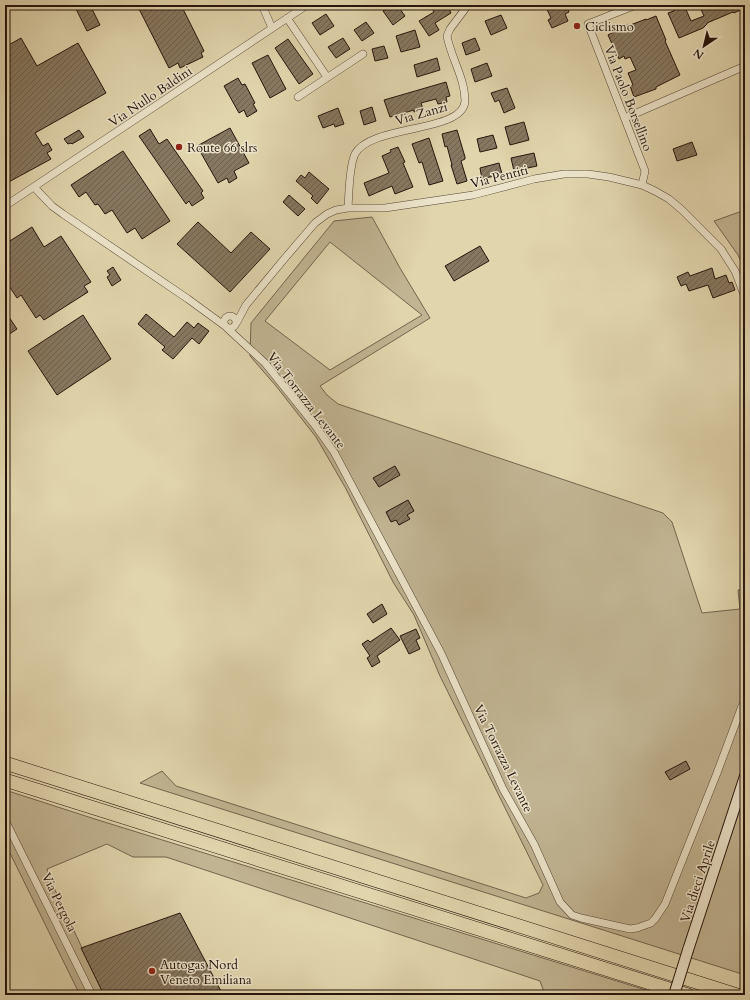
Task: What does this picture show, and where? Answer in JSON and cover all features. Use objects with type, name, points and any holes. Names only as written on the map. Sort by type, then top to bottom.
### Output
[{"type":"highway","points":[[5,763],[737,995]]},
{"type":"highway","points":[[5,780],[688,995]]},
{"type":"highway","points":[[619,958],[698,976],[745,990]]},
{"type":"main road","name":"Via dieci Aprile","points":[[674,995],[745,776]]},
{"type":"street","points":[[262,5],[272,28]]},
{"type":"street","name":"Via Nullo Baldini","points":[[5,206],[307,5]]},
{"type":"street","name":"Via Zanzi","points":[[348,208],[352,163],[355,154],[364,144],[393,133],[448,120],[462,109],[465,102],[464,87],[447,36],[450,29],[468,5]]},
{"type":"street","name":"Via Paolo Borsellino","points":[[636,5],[588,24],[645,171],[642,185]]},
{"type":"street","points":[[287,18],[327,77]]},
{"type":"street","points":[[298,97],[363,54]]},
{"type":"street","points":[[625,118],[745,66]]},
{"type":"street","name":"Via Pentiti","points":[[236,323],[246,305],[315,223],[327,214],[336,210],[348,208],[385,208],[473,195],[534,179],[564,174],[608,177],[642,185],[655,190],[682,210],[721,249],[735,271],[745,297]]},
{"type":"street","name":"Via Torrazza Levante","points":[[34,187],[52,206],[226,327],[265,363],[314,424],[334,452],[441,652],[503,789],[534,844],[560,902],[572,915],[630,928],[645,926],[651,923],[665,904],[745,701]]},
{"type":"street","name":"Via Pentiti","points":[[229,316],[246,305]]},
{"type":"street","name":"Via Torrazza Levante","points":[[206,312],[229,316]]},
{"type":"street","points":[[229,316],[235,318],[236,323],[231,328],[226,327],[224,320],[229,316]]},
{"type":"street","name":"Via Torrazza Levante","points":[[236,323],[242,341]]},
{"type":"street","name":"Via Pergola","points":[[5,820],[92,995]]},
{"type":"shaded area","points":[[745,210],[745,270],[738,255],[714,221]]},
{"type":"shaded area","points":[[372,217],[430,318],[320,386],[327,395],[338,404],[663,513],[672,522],[702,613],[740,609],[738,590],[745,589],[745,975],[140,783],[162,771],[176,786],[526,898],[539,893],[543,885],[440,676],[414,615],[393,582],[345,487],[316,437],[276,386],[250,356],[251,323],[334,221]],"holes":[[[330,242],[422,315],[330,370],[265,321]]]},
{"type":"shaded area","points":[[5,790],[662,995],[545,995],[540,981],[166,857],[133,857],[107,844],[47,869],[55,890],[104,995],[80,995],[5,843]]},
{"type":"building","points":[[74,5],[90,5],[100,25],[87,31]]},
{"type":"building","points":[[137,5],[181,5],[204,51],[201,53],[203,57],[180,68],[178,63],[169,68]]},
{"type":"building","points":[[392,5],[397,5],[405,16],[393,25],[383,11]]},
{"type":"building","points":[[430,5],[447,5],[451,13],[435,23],[439,30],[429,36],[419,21],[434,12]]},
{"type":"building","points":[[545,5],[566,5],[569,12],[565,14],[568,21],[552,28],[548,20],[551,18]]},
{"type":"building","points":[[684,5],[691,21],[704,16],[699,5],[745,5],[745,8],[707,23],[703,28],[679,38],[668,13],[674,11],[673,9]]},
{"type":"building","points":[[326,14],[334,26],[320,35],[312,23]]},
{"type":"building","points":[[501,15],[507,28],[491,35],[485,21]]},
{"type":"building","points":[[656,16],[680,75],[656,87],[656,89],[634,97],[630,86],[633,85],[628,73],[636,70],[630,57],[625,59],[624,56],[619,59],[608,35],[629,24],[630,25]]},
{"type":"building","points":[[366,22],[374,33],[362,41],[354,30]]},
{"type":"building","points":[[415,30],[420,47],[401,52],[396,36]]},
{"type":"building","points":[[21,38],[37,66],[78,43],[106,93],[35,133],[43,146],[48,143],[52,150],[47,153],[51,159],[5,184],[5,47]]},
{"type":"building","points":[[343,38],[350,49],[336,58],[328,47]]},
{"type":"building","points":[[475,38],[480,50],[466,55],[462,43]]},
{"type":"building","points":[[288,39],[313,74],[299,84],[275,48]]},
{"type":"building","points":[[384,46],[388,58],[375,61],[372,49]]},
{"type":"building","points":[[268,55],[286,89],[270,98],[252,63]]},
{"type":"building","points":[[437,58],[440,70],[417,77],[414,65]]},
{"type":"building","points":[[487,63],[492,76],[475,82],[471,69]]},
{"type":"building","points":[[238,78],[242,85],[245,84],[255,103],[253,104],[257,111],[247,117],[244,110],[239,113],[224,86]]},
{"type":"building","points":[[446,82],[450,96],[446,97],[447,102],[438,104],[436,99],[421,103],[423,109],[390,117],[384,100]]},
{"type":"building","points":[[507,88],[515,108],[504,113],[499,100],[495,102],[491,93]]},
{"type":"building","points":[[372,107],[376,121],[364,125],[360,111]]},
{"type":"building","points":[[338,108],[344,124],[335,127],[334,124],[323,128],[318,116]]},
{"type":"building","points":[[524,122],[529,140],[510,145],[505,127]]},
{"type":"building","points":[[230,128],[249,163],[234,171],[237,178],[229,183],[227,178],[218,183],[197,146]]},
{"type":"building","points":[[150,129],[159,144],[167,139],[203,191],[201,193],[204,198],[192,206],[189,201],[186,204],[139,136]]},
{"type":"building","points":[[79,130],[84,137],[72,144],[68,144],[64,139]]},
{"type":"building","points":[[457,130],[465,157],[465,159],[461,161],[467,181],[457,184],[447,146],[445,147],[442,134]]},
{"type":"building","points":[[493,135],[497,148],[480,152],[477,139]]},
{"type":"building","points":[[429,138],[443,181],[429,185],[422,162],[419,163],[412,144]]},
{"type":"building","points":[[692,142],[697,155],[677,161],[673,149]]},
{"type":"building","points":[[398,147],[405,162],[403,163],[413,187],[395,194],[392,186],[369,196],[364,183],[389,173],[382,156],[391,152],[390,150]]},
{"type":"building","points":[[123,151],[170,221],[142,239],[135,228],[127,233],[112,210],[105,214],[98,204],[95,205],[86,192],[79,197],[71,185]]},
{"type":"building","points":[[534,153],[537,166],[514,171],[511,158]]},
{"type":"building","points":[[499,163],[502,174],[482,179],[480,168]]},
{"type":"building","points":[[309,172],[329,189],[317,204],[311,198],[313,196],[296,181],[301,175],[305,178]]},
{"type":"building","points":[[289,195],[305,209],[298,216],[283,202]]},
{"type":"building","points":[[198,222],[231,253],[251,232],[270,249],[230,292],[177,244]]},
{"type":"building","points":[[32,227],[44,247],[61,236],[91,282],[84,286],[88,292],[44,320],[40,315],[36,318],[21,295],[17,298],[5,280],[5,244]]},
{"type":"building","points":[[480,246],[489,261],[454,281],[445,266]]},
{"type":"building","points":[[113,267],[121,280],[112,286],[107,277],[110,275],[107,271]]},
{"type":"building","points":[[712,268],[715,279],[726,275],[729,283],[732,282],[735,290],[713,298],[708,285],[689,291],[686,284],[681,286],[677,277],[688,272],[690,276]]},
{"type":"building","points":[[5,311],[17,329],[5,337]]},
{"type":"building","points":[[146,314],[174,337],[187,322],[194,328],[198,323],[209,331],[199,344],[192,338],[173,359],[162,350],[165,347],[138,324]]},
{"type":"building","points":[[83,315],[111,359],[57,395],[28,351]]},
{"type":"building","points":[[395,466],[400,475],[379,487],[373,478]]},
{"type":"building","points":[[408,500],[414,511],[407,515],[410,519],[399,525],[396,520],[391,522],[386,512]]},
{"type":"building","points":[[382,604],[387,614],[373,623],[367,614]]},
{"type":"building","points":[[391,628],[400,640],[377,656],[380,662],[372,667],[367,658],[370,656],[362,644],[368,640],[370,642]]},
{"type":"building","points":[[416,629],[420,638],[416,640],[420,649],[409,654],[400,636]]},
{"type":"building","points":[[686,761],[690,769],[670,780],[665,772]]},
{"type":"building","name":"Autogas Nord Veneto Emiliana","points":[[180,913],[223,995],[104,995],[81,948]]},
{"type":"place","name":"Ciclismo","points":[[577,26]]},
{"type":"place","name":"Route 66 slrs","points":[[179,147]]},
{"type":"place","name":"Autogas Nord Veneto Emiliana","points":[[152,971]]}]
